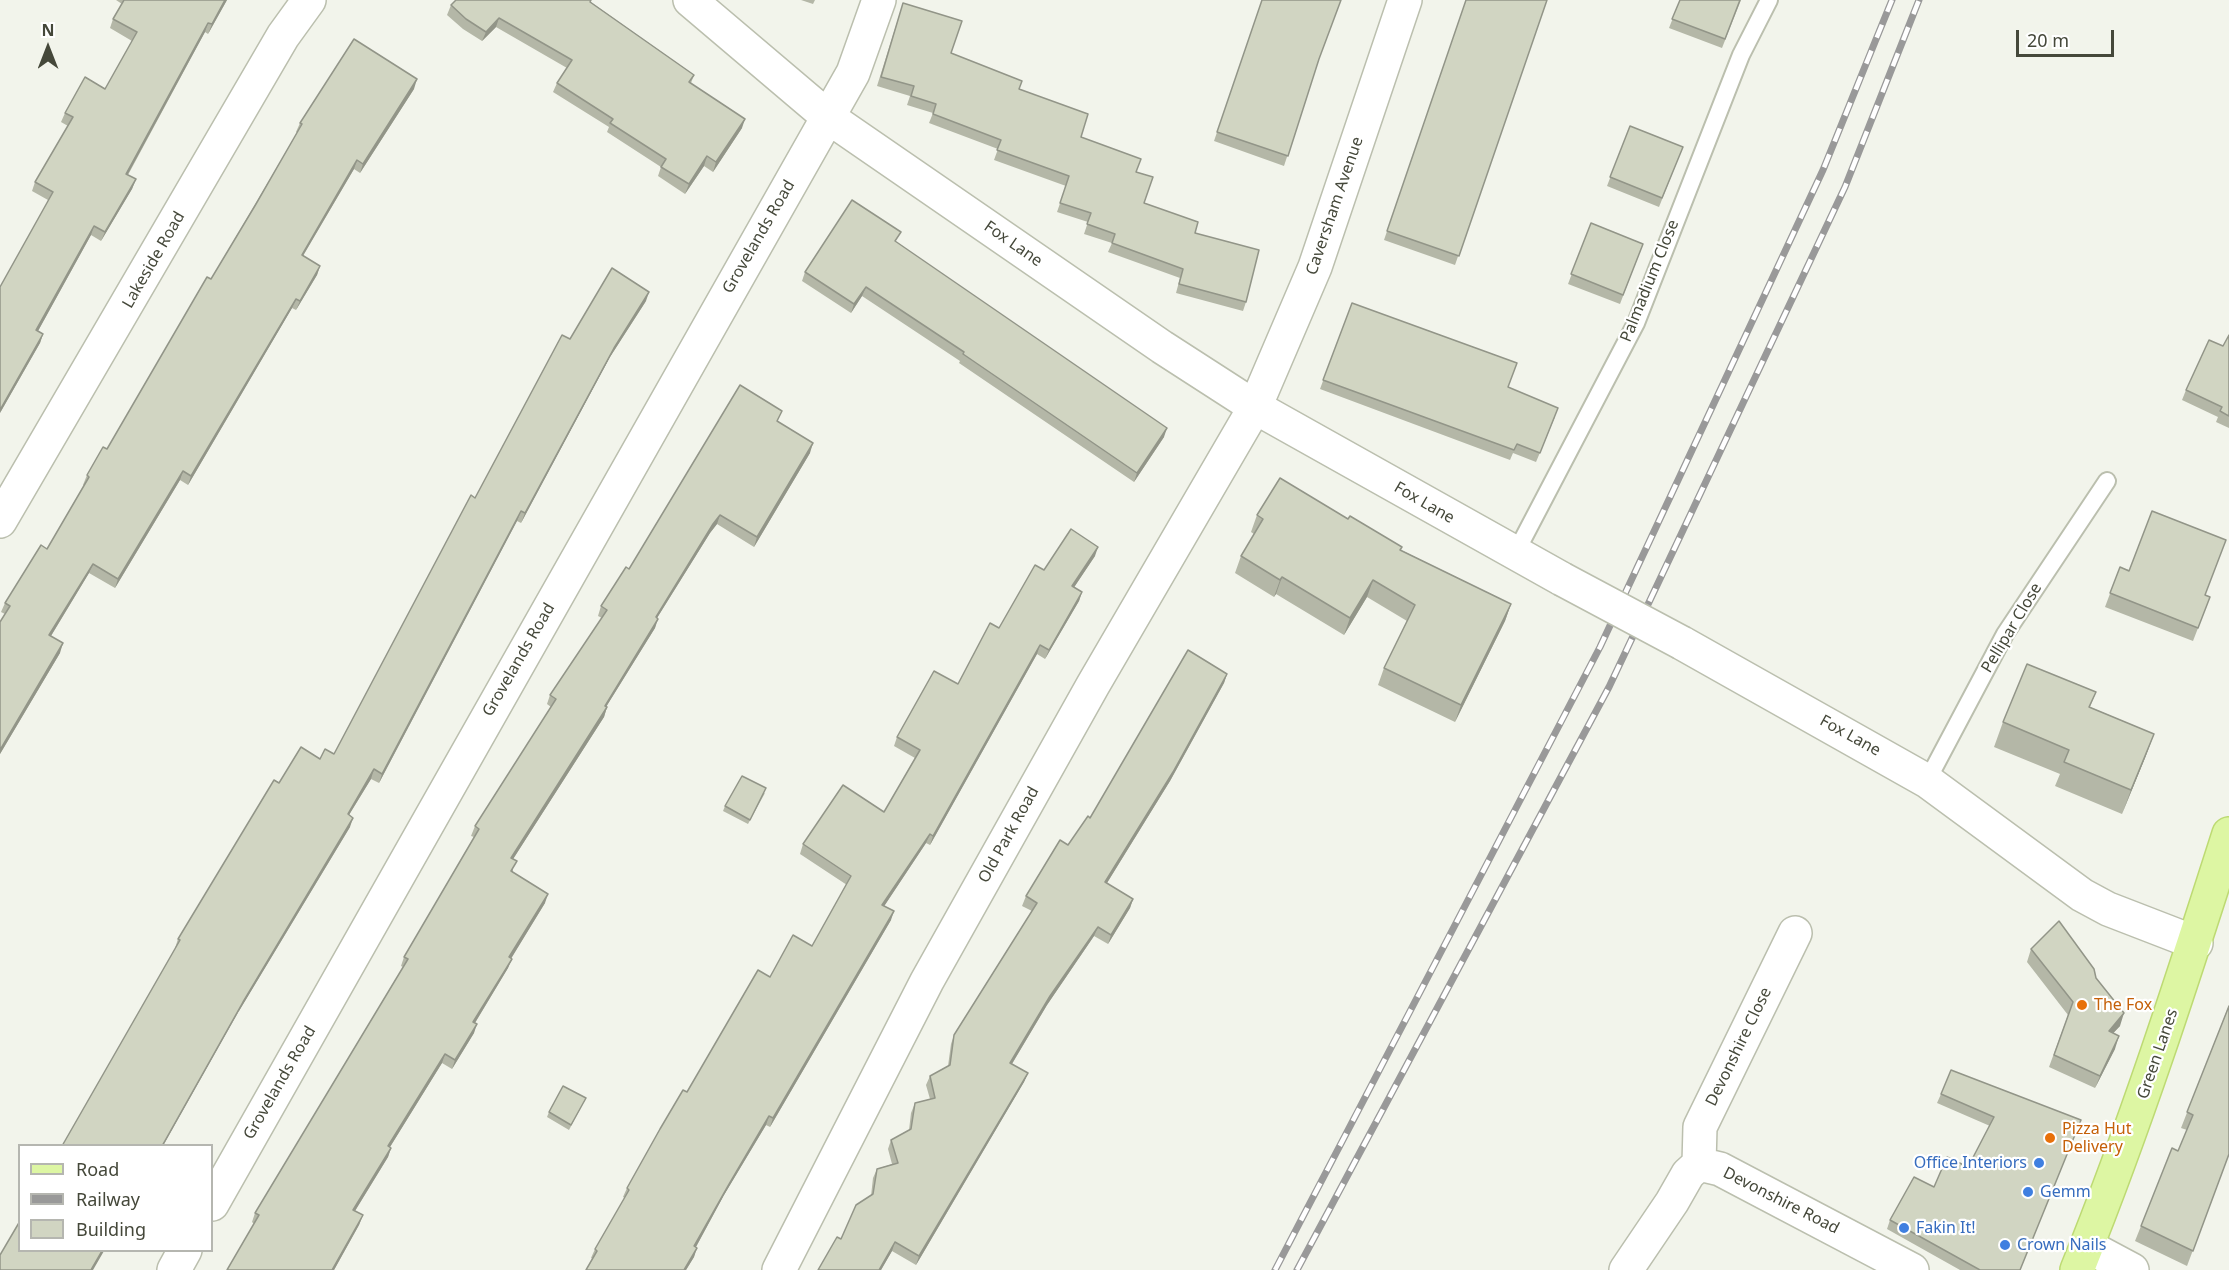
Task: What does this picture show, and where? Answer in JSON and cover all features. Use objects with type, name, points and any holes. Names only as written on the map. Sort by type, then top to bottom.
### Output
[{"type":"main road","name":"Green Lanes","points":[[2082,1258],[2137,1115],[2196,943],[2229,834]]},
{"type":"street","name":"Lakeside Road","points":[[0,521],[283,36],[309,0]]},
{"type":"street","name":"Fox Lane","points":[[690,0],[828,117],[1162,347],[1255,408],[1515,554],[1730,669],[1927,781],[2082,895],[2108,909],[2196,943]]},
{"type":"street","name":"Grovelands Road","points":[[213,1201],[853,73],[879,0]]},
{"type":"street","name":"Caversham Avenue","points":[[1255,408],[1315,267],[1405,0]]},
{"type":"street","name":"Old Park Road","points":[[779,1270],[927,981],[1094,685],[1255,408]]},
{"type":"street","name":"Devonshire Close","points":[[1699,1164],[1700,1127],[1795,933]]},
{"type":"street","name":"Devonshire Road","points":[[1699,1164],[1720,1169],[1875,1261],[1912,1270]]},
{"type":"street","points":[[1626,1270],[1688,1174],[1699,1164]]},
{"type":"street","points":[[174,1270],[184,1252]]},
{"type":"street","points":[[2082,1258],[2132,1270]]},
{"type":"lane","name":"Palmadium Close","points":[[1515,554],[1636,323],[1741,55],[1769,0]]},
{"type":"lane","name":"Pellipar Close","points":[[1927,781],[2005,634],[2107,481]]},
{"type":"building","points":[[124,0],[225,0],[212,24],[208,23],[126,174],[136,179],[105,232],[94,226],[36,330],[43,334],[0,410],[0,287],[53,192],[35,182],[73,117],[65,113],[85,77],[105,89],[137,32],[113,19]]},
{"type":"building","points":[[456,0],[591,0],[590,2],[694,75],[689,82],[745,119],[716,162],[707,156],[689,184],[661,167],[666,159],[610,123],[613,119],[557,83],[572,60],[499,18],[486,32],[466,19],[451,5]]},
{"type":"building","points":[[1262,0],[1341,0],[1319,59],[1288,156],[1217,132]]},
{"type":"building","points":[[1466,0],[1547,0],[1459,256],[1387,231]]},
{"type":"building","points":[[1680,0],[1740,0],[1725,39],[1672,19]]},
{"type":"building","points":[[903,3],[962,21],[951,53],[1022,81],[1019,89],[1088,114],[1081,137],[1141,159],[1136,172],[1153,177],[1144,203],[1198,222],[1195,233],[1259,250],[1246,302],[1179,284],[1183,269],[1112,243],[1115,234],[1087,224],[1091,213],[1060,203],[1069,176],[997,150],[1001,140],[933,114],[936,104],[911,96],[914,86],[881,77]]},
{"type":"building","points":[[354,39],[417,79],[363,164],[357,160],[302,255],[320,266],[300,301],[296,299],[191,476],[183,471],[118,579],[93,564],[49,635],[63,643],[0,750],[0,622],[10,606],[5,603],[41,545],[47,549],[89,477],[87,475],[103,447],[107,449],[207,277],[211,279],[302,124],[300,123]]},
{"type":"building","points":[[1630,126],[1683,147],[1662,198],[1610,177]]},
{"type":"building","points":[[852,200],[901,232],[895,241],[1167,428],[1137,473],[963,354],[964,352],[866,287],[854,304],[805,272]]},
{"type":"building","points":[[1591,223],[1643,244],[1623,295],[1571,274]]},
{"type":"building","points":[[612,268],[649,292],[614,348],[525,513],[521,511],[382,774],[374,769],[348,814],[353,818],[243,1002],[163,1144],[63,1144],[180,940],[178,939],[274,780],[279,783],[301,747],[320,759],[325,749],[334,754],[471,495],[475,498],[562,335],[570,339]]},
{"type":"building","points":[[1352,303],[1517,363],[1508,387],[1558,408],[1540,453],[1517,444],[1514,450],[1323,380]]},
{"type":"building","points":[[2229,335],[2229,416],[2220,411],[2222,407],[2186,390],[2209,340],[2223,346]]},
{"type":"building","points":[[740,385],[782,411],[777,421],[813,443],[757,537],[720,515],[713,524],[656,617],[658,619],[605,706],[607,707],[511,858],[517,861],[511,871],[548,894],[473,1022],[477,1024],[455,1060],[445,1054],[388,1146],[391,1148],[353,1210],[363,1215],[332,1270],[227,1270],[259,1215],[255,1213],[408,959],[404,957],[479,829],[475,826],[556,699],[550,695],[607,610],[601,606],[626,567],[629,569]]},
{"type":"building","points":[[1280,478],[1348,519],[1350,516],[1402,547],[1400,550],[1511,604],[1461,705],[1384,668],[1415,605],[1373,580],[1350,618],[1282,577],[1280,580],[1241,556],[1263,519],[1257,515]]},
{"type":"building","points":[[2152,511],[2226,540],[2205,595],[2210,597],[2198,628],[2110,593],[2120,567],[2129,571]]},
{"type":"building","points":[[1071,529],[1098,547],[1072,586],[1082,592],[1049,650],[1040,645],[933,836],[930,834],[882,905],[894,911],[773,1118],[769,1116],[728,1186],[694,1246],[697,1248],[684,1270],[586,1270],[597,1251],[595,1249],[629,1190],[627,1188],[660,1129],[683,1090],[687,1092],[758,970],[770,977],[793,935],[812,946],[851,876],[803,844],[843,785],[884,812],[920,750],[897,737],[934,671],[958,684],[990,623],[999,628],[1035,565],[1044,570]]},
{"type":"building","points":[[1188,650],[1227,674],[1173,772],[1105,882],[1133,899],[1111,935],[1098,927],[1050,996],[1010,1063],[1028,1073],[919,1256],[895,1242],[879,1270],[818,1270],[837,1237],[841,1239],[856,1205],[873,1194],[877,1169],[898,1163],[891,1140],[911,1129],[915,1103],[935,1098],[930,1076],[950,1065],[954,1035],[1037,903],[1026,896],[1060,840],[1068,845],[1088,816],[1090,818]]},
{"type":"building","points":[[2027,664],[2096,692],[2089,707],[2154,734],[2131,790],[2064,762],[2069,750],[2003,722]]},
{"type":"building","points":[[742,776],[766,788],[750,820],[725,806]]},
{"type":"building","name":"The Fox","points":[[2059,921],[2094,969],[2096,978],[2124,1013],[2109,1031],[2119,1036],[2100,1076],[2054,1055],[2073,1002],[2031,949]]},
{"type":"building","points":[[2229,1006],[2229,1154],[2193,1251],[2141,1226],[2172,1148],[2178,1151],[2193,1115],[2187,1112]]},
{"type":"building","points":[[1951,1070],[2081,1120],[2020,1270],[1980,1270],[1890,1220],[1914,1177],[1934,1187],[1947,1157],[1968,1167],[1994,1117],[1941,1094]]},
{"type":"building","points":[[563,1086],[586,1098],[571,1125],[549,1112]]},
{"type":"building","points":[[18,1224],[18,1252],[101,1252],[91,1270],[0,1270],[0,1255]]},
{"type":"railway","points":[[1275,1270],[1600,647],[1823,170],[1892,0]]},
{"type":"railway","points":[[1297,1270],[1609,687],[1845,187],[1919,0]]},
{"type":"place","name":"The Fox","points":[[2082,1005]]},
{"type":"place","name":"Pizza Hut Delivery","points":[[2050,1138]]},
{"type":"place","name":"Office Interiors","points":[[2039,1163]]},
{"type":"place","name":"Gemm","points":[[2028,1192]]},
{"type":"place","name":"Fakin It!","points":[[1904,1228]]},
{"type":"place","name":"Crown Nails","points":[[2005,1245]]}]
